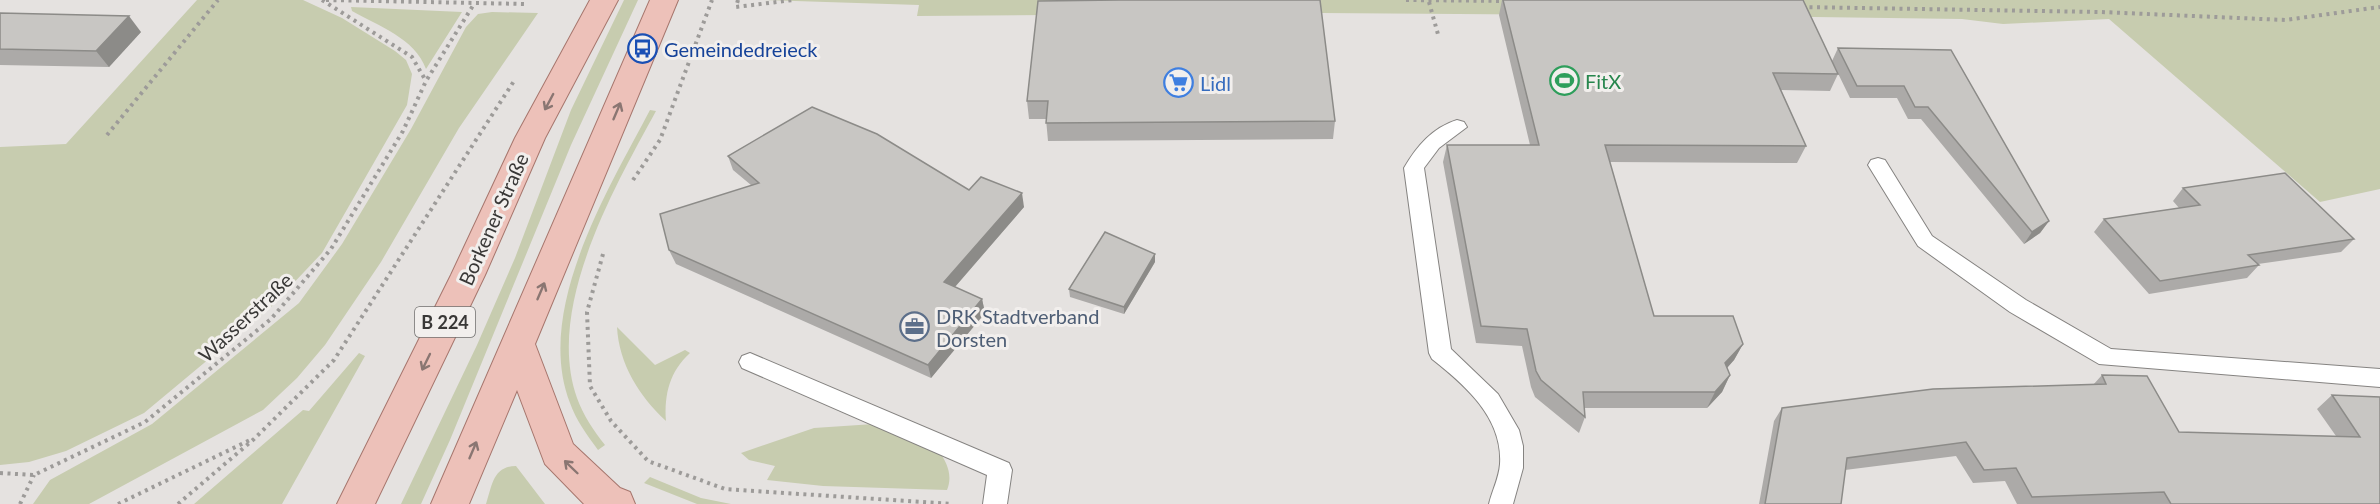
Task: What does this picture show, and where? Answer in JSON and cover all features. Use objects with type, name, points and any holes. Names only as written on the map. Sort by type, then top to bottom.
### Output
[{"type":"main road","name":"Borkener Straße","points":[[356,504],[468,275],[530,138],[604,0]]},
{"type":"main road","points":[[450,504],[664,0]]},
{"type":"main road","points":[[518,345],[558,453],[606,500],[615,504]]},
{"type":"lane","points":[[1457,127],[1441,134],[1414,168],[1440,353],[1470,376],[1505,423],[1512,463],[1501,504]]},
{"type":"lane","points":[[1878,165],[1925,240],[2018,306],[2107,358],[2380,378]]},
{"type":"lane","points":[[750,362],[1000,470],[995,504]]},
{"type":"path","points":[[107,135],[218,0]]},
{"type":"path","points":[[324,0],[525,4]]},
{"type":"path","points":[[324,0],[412,57],[426,81]]},
{"type":"path","points":[[631,184],[660,140],[700,38],[712,0]]},
{"type":"path","points":[[738,0],[736,7],[793,0]]},
{"type":"path","points":[[1406,0],[1519,2]]},
{"type":"path","points":[[1429,2],[1439,38]]},
{"type":"path","name":"Wasserstraße","points":[[34,475],[145,422],[271,319],[331,249],[403,131],[426,81],[474,4]]},
{"type":"path","points":[[1792,6],[2101,12],[2285,20],[2380,7]]},
{"type":"path","points":[[178,504],[254,439],[334,360],[515,80]]},
{"type":"path","points":[[605,247],[587,312],[590,386],[611,421],[648,461],[725,489],[952,504]]},
{"type":"path","points":[[118,504],[200,462],[254,439]]},
{"type":"path","points":[[0,473],[34,475],[20,504]]},
{"type":"green space","points":[[197,0],[303,0],[342,18],[406,60],[412,74],[407,105],[322,253],[270,308],[144,413],[66,451],[29,462],[0,465],[0,147],[66,144]]},
{"type":"green space","points":[[624,0],[638,0],[571,145],[450,440],[421,504],[401,504],[477,345],[515,258],[571,110]]},
{"type":"green space","points":[[764,0],[2380,0],[2380,189],[2320,202],[2109,19],[2003,24],[1962,19],[1733,16],[1322,13],[917,16],[919,5]]},
{"type":"green space","points":[[351,7],[462,12],[426,69],[421,58],[405,41],[352,11]]},
{"type":"green space","points":[[538,13],[459,128],[381,262],[325,345],[297,378],[263,410],[89,504],[33,504],[50,480],[152,424],[299,303],[342,244],[411,129],[466,27],[478,14]]},
{"type":"green space","points":[[650,110],[656,111],[621,176],[589,250],[577,288],[570,326],[569,363],[582,411],[605,445],[598,450],[570,403],[561,367],[561,329],[568,291],[581,252],[597,213]]},
{"type":"green space","points":[[617,327],[655,365],[685,350],[690,353],[673,375],[667,392],[666,421],[647,401],[632,378],[622,354]]},
{"type":"green space","points":[[359,353],[365,356],[282,504],[194,504],[303,410],[309,411]]},
{"type":"green space","points":[[874,424],[939,451],[948,469],[947,490],[823,486],[767,480],[775,466],[749,460],[741,453],[814,428]]},
{"type":"green space","points":[[516,466],[545,504],[486,504],[498,473],[502,469]]},
{"type":"green space","points":[[650,477],[701,498],[731,504],[697,504],[644,483]]},
{"type":"building","name":"Lidl","points":[[1320,0],[1335,121],[1046,123],[1048,101],[1027,101],[1038,1]]},
{"type":"building","points":[[1503,0],[1803,0],[1838,74],[1773,73],[1806,146],[1605,145],[1654,316],[1733,316],[1743,344],[1725,363],[1730,375],[1715,392],[1583,392],[1585,417],[1541,380],[1536,371],[1527,329],[1481,326],[1447,145],[1539,145]]},
{"type":"building","points":[[0,13],[129,16],[96,51],[0,49]]},
{"type":"building","points":[[1838,48],[1951,50],[2049,221],[2032,232],[1928,107],[1915,107],[1904,86],[1857,86]]},
{"type":"building","points":[[812,107],[877,134],[969,190],[981,177],[1022,193],[944,282],[982,299],[928,365],[669,250],[660,214],[759,183],[728,156]]},
{"type":"building","points":[[2285,173],[2354,239],[2248,255],[2259,265],[2160,281],[2104,219],[2200,205],[2183,188]]},
{"type":"building","points":[[1105,232],[1155,254],[1124,307],[1069,289]]},
{"type":"building","points":[[2102,375],[2147,376],[2179,432],[2360,437],[2332,395],[2380,397],[2380,504],[2171,504],[2164,492],[2032,497],[2016,468],[1984,470],[1966,442],[1847,458],[1841,504],[1765,504],[1782,408],[1933,389],[2106,384]]},
{"type":"place","name":"Gemeindedreieck","points":[[643,49]]},
{"type":"place","name":"FitX","points":[[1564,81]]},
{"type":"place","name":"Lidl","points":[[1179,83]]},
{"type":"place","name":"DRK Stadtverband Dorsten","points":[[915,327]]}]
